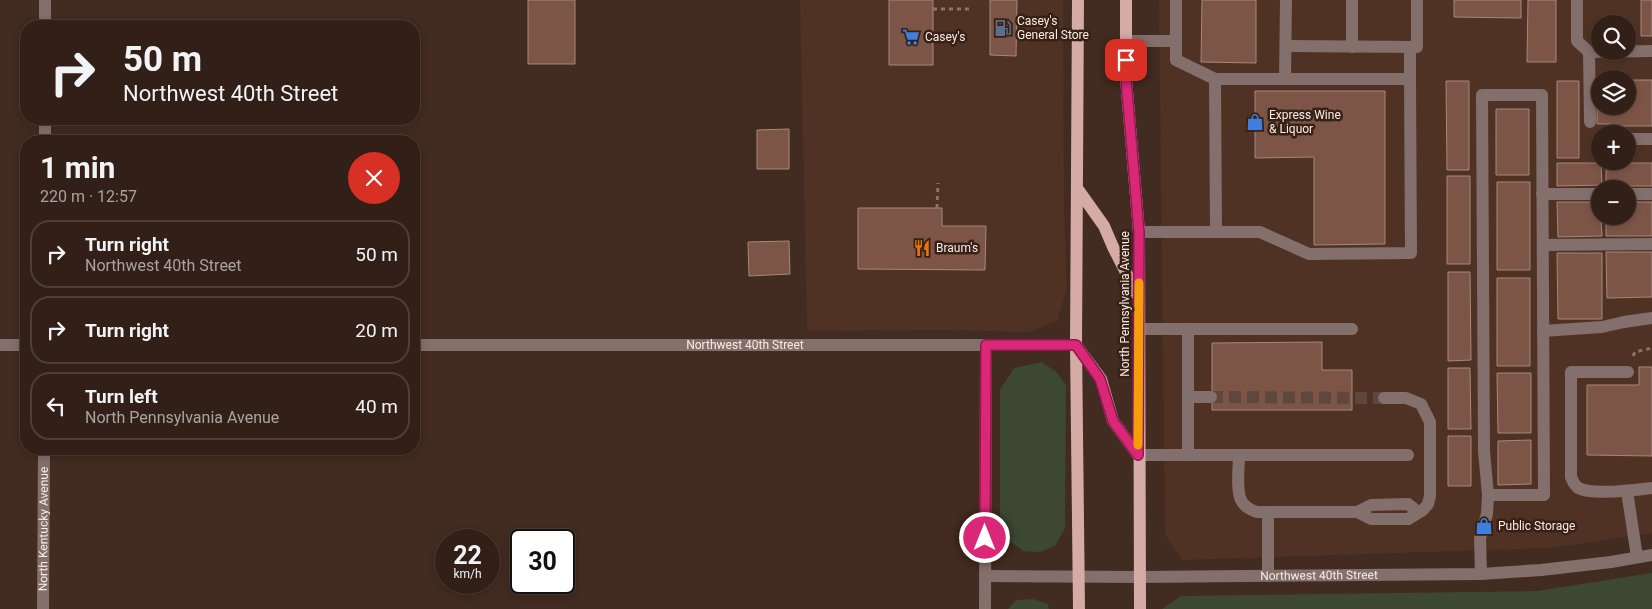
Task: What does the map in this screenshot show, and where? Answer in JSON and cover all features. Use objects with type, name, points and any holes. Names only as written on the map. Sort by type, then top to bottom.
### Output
[{"type":"main road","points":[[1078,0],[1076,345],[1079,609]]},
{"type":"main road","name":"North Pennsylvania Avenue","points":[[1126,0],[1126,79],[1139,232],[1138,455],[1140,609]]},
{"type":"main road","points":[[1077,188],[1104,226],[1139,298]]},
{"type":"main road","points":[[1076,345],[1100,379],[1113,421],[1138,455]]},
{"type":"street","points":[[45,0],[45,20]]},
{"type":"street","points":[[1176,0],[1176,60],[1215,79],[1410,80]]},
{"type":"street","points":[[1285,79],[1286,0]]},
{"type":"street","points":[[1352,0],[1352,47]]},
{"type":"street","points":[[1286,46],[1417,47],[1417,0]]},
{"type":"street","points":[[1577,0],[1577,41],[1589,52],[1652,51]]},
{"type":"street","points":[[1126,41],[1176,41]]},
{"type":"street","points":[[1139,232],[1260,232],[1310,254],[1411,253],[1410,47]]},
{"type":"street","points":[[1589,52],[1590,122]]},
{"type":"street","points":[[1215,79],[1216,231]]},
{"type":"street","points":[[1481,574],[1480,538],[1487,514],[1488,495],[1484,451],[1482,95],[1542,95],[1544,495],[1488,495]]},
{"type":"street","points":[[1636,139],[1652,139]]},
{"type":"street","points":[[1542,194],[1591,194]]},
{"type":"street","points":[[1636,194],[1652,194]]},
{"type":"street","points":[[1542,245],[1652,244]]},
{"type":"street","points":[[1543,331],[1602,327],[1652,318]]},
{"type":"street","points":[[1139,329],[1352,329]]},
{"type":"street","points":[[1188,329],[1188,455]]},
{"type":"street","points":[[0,344],[20,344]]},
{"type":"street","name":"Northwest 40th Street","points":[[420,345],[1076,345]]},
{"type":"street","points":[[985,609],[986,345]]},
{"type":"street","points":[[1628,372],[1571,372],[1571,476],[1576,486],[1586,491],[1627,491],[1652,488]]},
{"type":"street","points":[[1188,397],[1211,397]]},
{"type":"street","points":[[1239,455],[1239,492],[1241,501],[1248,509],[1257,512],[1357,512],[1371,519],[1408,519],[1423,510],[1428,504],[1430,496],[1430,422],[1421,404],[1406,398],[1384,398]]},
{"type":"street","name":"North Kentucky Avenue","points":[[43,609],[44,455]]},
{"type":"street","points":[[1138,455],[1408,455]]},
{"type":"street","points":[[1627,491],[1637,557]]},
{"type":"street","points":[[1268,512],[1268,576]]},
{"type":"street","name":"Northwest 40th Street","points":[[985,576],[1140,577],[1481,574],[1541,570],[1652,555]]},
{"type":"path","points":[[933,9],[970,9]]},
{"type":"path","points":[[937,208],[938,184]]},
{"type":"shaded area","points":[[800,0],[1063,0],[1064,211],[1067,289],[1057,321],[1029,332],[942,330],[807,331]]},
{"type":"shaded area","points":[[1159,0],[1652,0],[1652,533],[1550,548],[1182,560],[1165,535]]},
{"type":"green space","points":[[1042,362],[1056,372],[1066,385],[1065,528],[1055,546],[1040,552],[1023,551],[1010,541],[1000,526],[1000,390],[1014,368]]},
{"type":"green space","points":[[1652,573],[1652,609],[1162,609],[1181,596],[1537,591]]},
{"type":"green space","points":[[1033,599],[1048,604],[1049,609],[1008,609],[1016,600]]},
{"type":"building","points":[[528,0],[575,0],[575,64],[528,64]]},
{"type":"building","name":"Casey's","points":[[889,0],[933,0],[933,65],[889,65]]},
{"type":"building","name":"Casey's General Store","points":[[990,0],[1017,0],[1016,56],[990,55]]},
{"type":"building","points":[[1202,0],[1256,0],[1256,63],[1201,62]]},
{"type":"building","points":[[1454,0],[1521,0],[1521,18],[1454,17]]},
{"type":"building","points":[[1528,0],[1556,0],[1556,62],[1527,62]]},
{"type":"building","points":[[1641,0],[1652,0],[1652,36],[1641,36]]},
{"type":"building","points":[[1636,80],[1652,80],[1652,126],[1597,124],[1597,115],[1636,115]]},
{"type":"building","points":[[1446,81],[1469,81],[1469,170],[1447,170]]},
{"type":"building","points":[[1557,81],[1579,81],[1579,158],[1557,158]]},
{"type":"building","points":[[1255,91],[1385,91],[1385,244],[1314,245],[1314,157],[1255,158]]},
{"type":"building","points":[[1496,109],[1529,109],[1529,175],[1496,175]]},
{"type":"building","points":[[789,129],[789,169],[757,169],[757,130]]},
{"type":"building","points":[[1557,163],[1591,163],[1591,170],[1601,170],[1602,180],[1591,180],[1591,185],[1557,186]]},
{"type":"building","points":[[1636,163],[1652,163],[1652,186],[1636,186],[1636,180],[1606,180],[1606,170],[1636,170]]},
{"type":"building","points":[[1447,176],[1470,176],[1470,264],[1447,264]]},
{"type":"building","points":[[1497,182],[1530,182],[1530,270],[1497,270]]},
{"type":"building","points":[[1557,202],[1591,202],[1591,225],[1601,225],[1602,236],[1558,237]]},
{"type":"building","points":[[1636,202],[1652,202],[1652,236],[1606,236],[1606,225],[1636,225]]},
{"type":"building","name":"Braum's","points":[[858,208],[942,208],[942,226],[986,226],[985,270],[858,269]]},
{"type":"building","points":[[789,241],[790,274],[749,276],[748,242]]},
{"type":"building","points":[[1606,252],[1652,252],[1652,297],[1607,298]]},
{"type":"building","points":[[1557,253],[1602,253],[1602,319],[1558,319]]},
{"type":"building","points":[[1448,272],[1470,272],[1471,360],[1448,361]]},
{"type":"building","points":[[1497,278],[1530,278],[1530,366],[1497,366]]},
{"type":"building","points":[[1322,342],[1322,370],[1352,370],[1352,410],[1212,410],[1212,343]]},
{"type":"building","points":[[1639,367],[1652,367],[1652,456],[1587,455],[1587,385],[1639,385]]},
{"type":"building","points":[[1448,368],[1470,368],[1471,429],[1448,429]]},
{"type":"building","points":[[1497,373],[1531,373],[1531,433],[1498,433]]},
{"type":"building","points":[[1448,436],[1471,436],[1471,486],[1448,486]]},
{"type":"building","points":[[1531,440],[1531,484],[1498,485],[1498,441]]},
{"type":"tunnel","points":[[1211,397],[1384,398]]},
{"type":"slow traffic","points":[[1138,445],[1139,283]]},
{"type":"place","name":"Casey's General Store","points":[[1003,28]]},
{"type":"place","name":"Casey's","points":[[911,37]]},
{"type":"place","name":"Express Wine & Liquor","points":[[1255,122]]},
{"type":"place","name":"Braum's","points":[[922,248]]},
{"type":"place","name":"Public Storage","points":[[1484,526]]},
{"type":"route","points":[[985,538],[986,345],[1076,345],[1100,379],[1113,421],[1138,455],[1139,232],[1126,60]]}]
